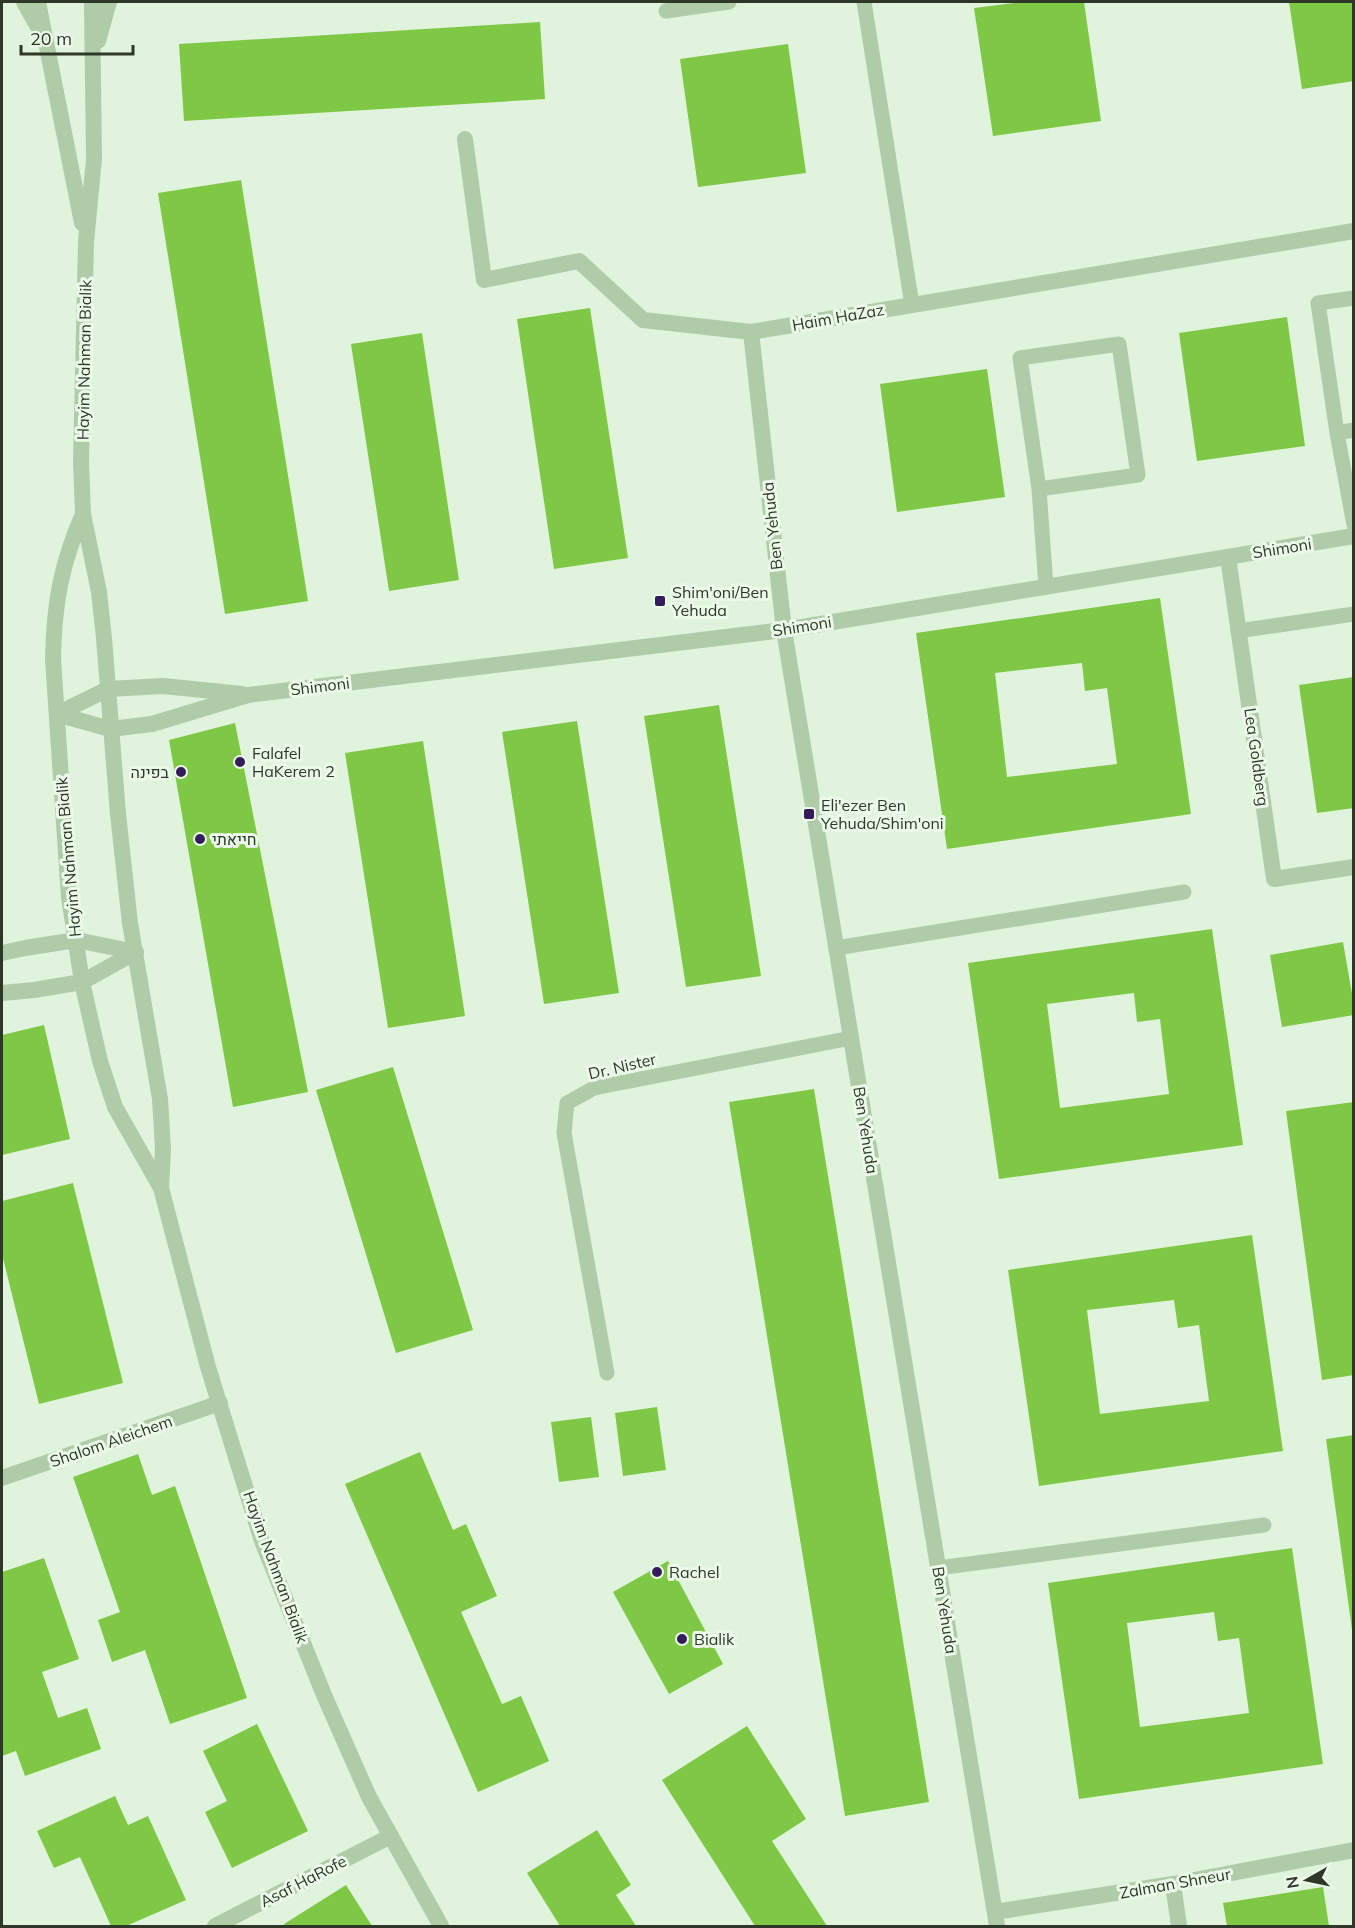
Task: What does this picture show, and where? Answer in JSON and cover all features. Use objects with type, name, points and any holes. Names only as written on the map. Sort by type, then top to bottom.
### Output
[{"type":"street","points":[[24,2],[47,44]]},
{"type":"street","name":"Hayim Nahman Bialik","points":[[38,2],[86,242]]},
{"type":"street","name":"Hayim Nahman Bialik","points":[[92,2],[94,159],[86,242],[81,463],[83,514],[99,592],[119,825],[135,952],[160,1100],[163,1148],[161,1188]]},
{"type":"street","points":[[92,59],[109,2]]},
{"type":"street","name":"Haim HaZaz","points":[[465,139],[484,280],[579,261],[643,320],[752,332],[1353,231]]},
{"type":"street","name":"Ben Yehuda","points":[[752,332],[784,630],[996,1919]]},
{"type":"street","name":"Hayim Nahman Bialik","points":[[83,514],[70,543],[57,602],[53,659],[69,897],[82,982],[100,1061],[115,1107],[161,1188],[208,1367],[262,1541],[324,1695],[369,1797],[441,1926]]},
{"type":"street","name":"Shimoni","points":[[57,714],[110,729],[152,724],[248,695],[784,630],[1353,536]]},
{"type":"street","name":"Lea Goldberg","points":[[1228,557],[1274,879],[1353,867]]},
{"type":"street","name":"Shimoni","points":[[57,714],[108,689],[163,686],[248,695]]},
{"type":"street","points":[[2,953],[76,940],[135,952]]},
{"type":"street","points":[[2,993],[82,982],[135,952]]},
{"type":"street","name":"Shalom Aleichem","points":[[2,1478],[220,1403]]},
{"type":"street","name":"Asaf HaRofe","points":[[215,1926],[391,1836]]},
{"type":"street","name":"Zalman Shneur","points":[[996,1919],[1353,1850]]},
{"type":"street","points":[[1173,1884],[1179,1926]]},
{"type":"lane","points":[[666,10],[729,2]]},
{"type":"lane","points":[[864,2],[912,304]]},
{"type":"lane","points":[[1353,298],[1318,303],[1353,525]]},
{"type":"lane","points":[[1039,489],[1138,475],[1119,344],[1020,358],[1039,489],[1047,586]]},
{"type":"lane","points":[[1337,433],[1353,430]]},
{"type":"lane","points":[[1238,631],[1353,614]]},
{"type":"lane","points":[[836,948],[1184,892]]},
{"type":"lane","name":"Dr. Nister","points":[[607,1373],[564,1133],[567,1103],[594,1088],[851,1038]]},
{"type":"lane","points":[[938,1568],[1264,1525]]},
{"type":"building","points":[[1022,2],[1084,2],[1101,121],[993,136],[974,8]]},
{"type":"building","points":[[1289,2],[1354,2],[1354,81],[1302,89]]},
{"type":"building","points":[[540,22],[545,99],[184,121],[179,44]]},
{"type":"building","points":[[788,44],[806,173],[698,187],[680,59]]},
{"type":"building","points":[[241,180],[308,601],[225,614],[158,193]]},
{"type":"building","points":[[590,308],[628,558],[554,569],[517,319]]},
{"type":"building","points":[[1287,317],[1305,446],[1197,461],[1179,333]]},
{"type":"building","points":[[422,333],[459,580],[389,591],[351,344]]},
{"type":"building","points":[[987,369],[1005,497],[897,512],[880,384]]},
{"type":"building","points":[[1160,598],[1191,814],[947,849],[916,633]],"holes":[[[1082,663],[1085,691],[1107,688],[1117,764],[1007,777],[995,673]]]},
{"type":"building","points":[[1354,677],[1354,808],[1317,813],[1299,685]]},
{"type":"building","points":[[719,705],[761,976],[686,987],[644,716]]},
{"type":"building","points":[[577,721],[619,993],[544,1004],[502,732]]},
{"type":"building","points":[[235,723],[308,1092],[233,1107],[169,740]]},
{"type":"building","points":[[423,741],[465,1016],[388,1028],[345,753]]},
{"type":"building","points":[[1212,929],[1243,1145],[999,1179],[968,963]],"holes":[[[1134,993],[1137,1022],[1160,1019],[1169,1094],[1060,1108],[1047,1004]]]},
{"type":"building","points":[[1343,942],[1354,1015],[1282,1027],[1270,955]]},
{"type":"building","points":[[44,1025],[70,1139],[2,1155],[2,1035]]},
{"type":"building","points":[[393,1067],[473,1330],[396,1353],[316,1090]]},
{"type":"building","points":[[814,1089],[929,1802],[845,1816],[729,1102]]},
{"type":"building","points":[[1354,1102],[1354,1375],[1322,1380],[1286,1111]]},
{"type":"building","points":[[73,1183],[123,1383],[39,1404],[2,1254],[2,1201]]},
{"type":"building","points":[[1252,1235],[1283,1451],[1039,1486],[1008,1270]],"holes":[[[1174,1300],[1178,1328],[1199,1325],[1209,1401],[1100,1414],[1087,1310]]]},
{"type":"building","points":[[657,1407],[666,1470],[623,1476],[615,1413]]},
{"type":"building","points":[[591,1417],[599,1477],[559,1482],[551,1422]]},
{"type":"building","points":[[1354,1435],[1354,1630],[1352,1630],[1326,1439]]},
{"type":"building","points":[[420,1452],[453,1530],[466,1524],[497,1596],[461,1612],[502,1704],[521,1696],[549,1761],[478,1792],[345,1484]]},
{"type":"building","points":[[138,1454],[152,1495],[175,1486],[247,1698],[170,1724],[145,1650],[112,1662],[98,1620],[120,1612],[73,1477]]},
{"type":"building","points":[[1292,1548],[1323,1764],[1079,1799],[1048,1583]],"holes":[[[1214,1612],[1218,1641],[1239,1638],[1249,1713],[1140,1727],[1127,1623]]]},
{"type":"building","points":[[44,1558],[79,1659],[42,1672],[58,1718],[87,1708],[101,1749],[25,1776],[16,1751],[2,1756],[2,1572]]},
{"type":"building","points":[[668,1561],[723,1664],[669,1694],[613,1592]]},
{"type":"building","points":[[257,1724],[308,1831],[232,1868],[205,1812],[227,1801],[203,1751]]},
{"type":"building","points":[[747,1726],[806,1819],[772,1841],[827,1926],[755,1926],[662,1780]]},
{"type":"building","points":[[115,1796],[128,1825],[148,1816],[186,1900],[126,1926],[111,1926],[80,1857],[54,1868],[37,1831]]},
{"type":"building","points":[[597,1830],[631,1885],[616,1895],[636,1926],[560,1926],[527,1873]]},
{"type":"building","points":[[346,1885],[372,1926],[285,1926],[284,1924]]},
{"type":"building","points":[[1323,1887],[1329,1926],[1227,1926],[1223,1903]]},
{"type":"place","name":"Shim'oni/Ben Yehuda","points":[[660,601]]},
{"type":"place","name":"Falafel HaKerem 2","points":[[240,762]]},
{"type":"place","name":"בפינה","points":[[181,772]]},
{"type":"place","name":"Eli'ezer Ben Yehuda/Shim'oni","points":[[809,814]]},
{"type":"place","name":"חייאתי","points":[[200,839]]},
{"type":"place","name":"Rachel","points":[[657,1572]]},
{"type":"place","name":"Bialik","points":[[682,1639]]}]
